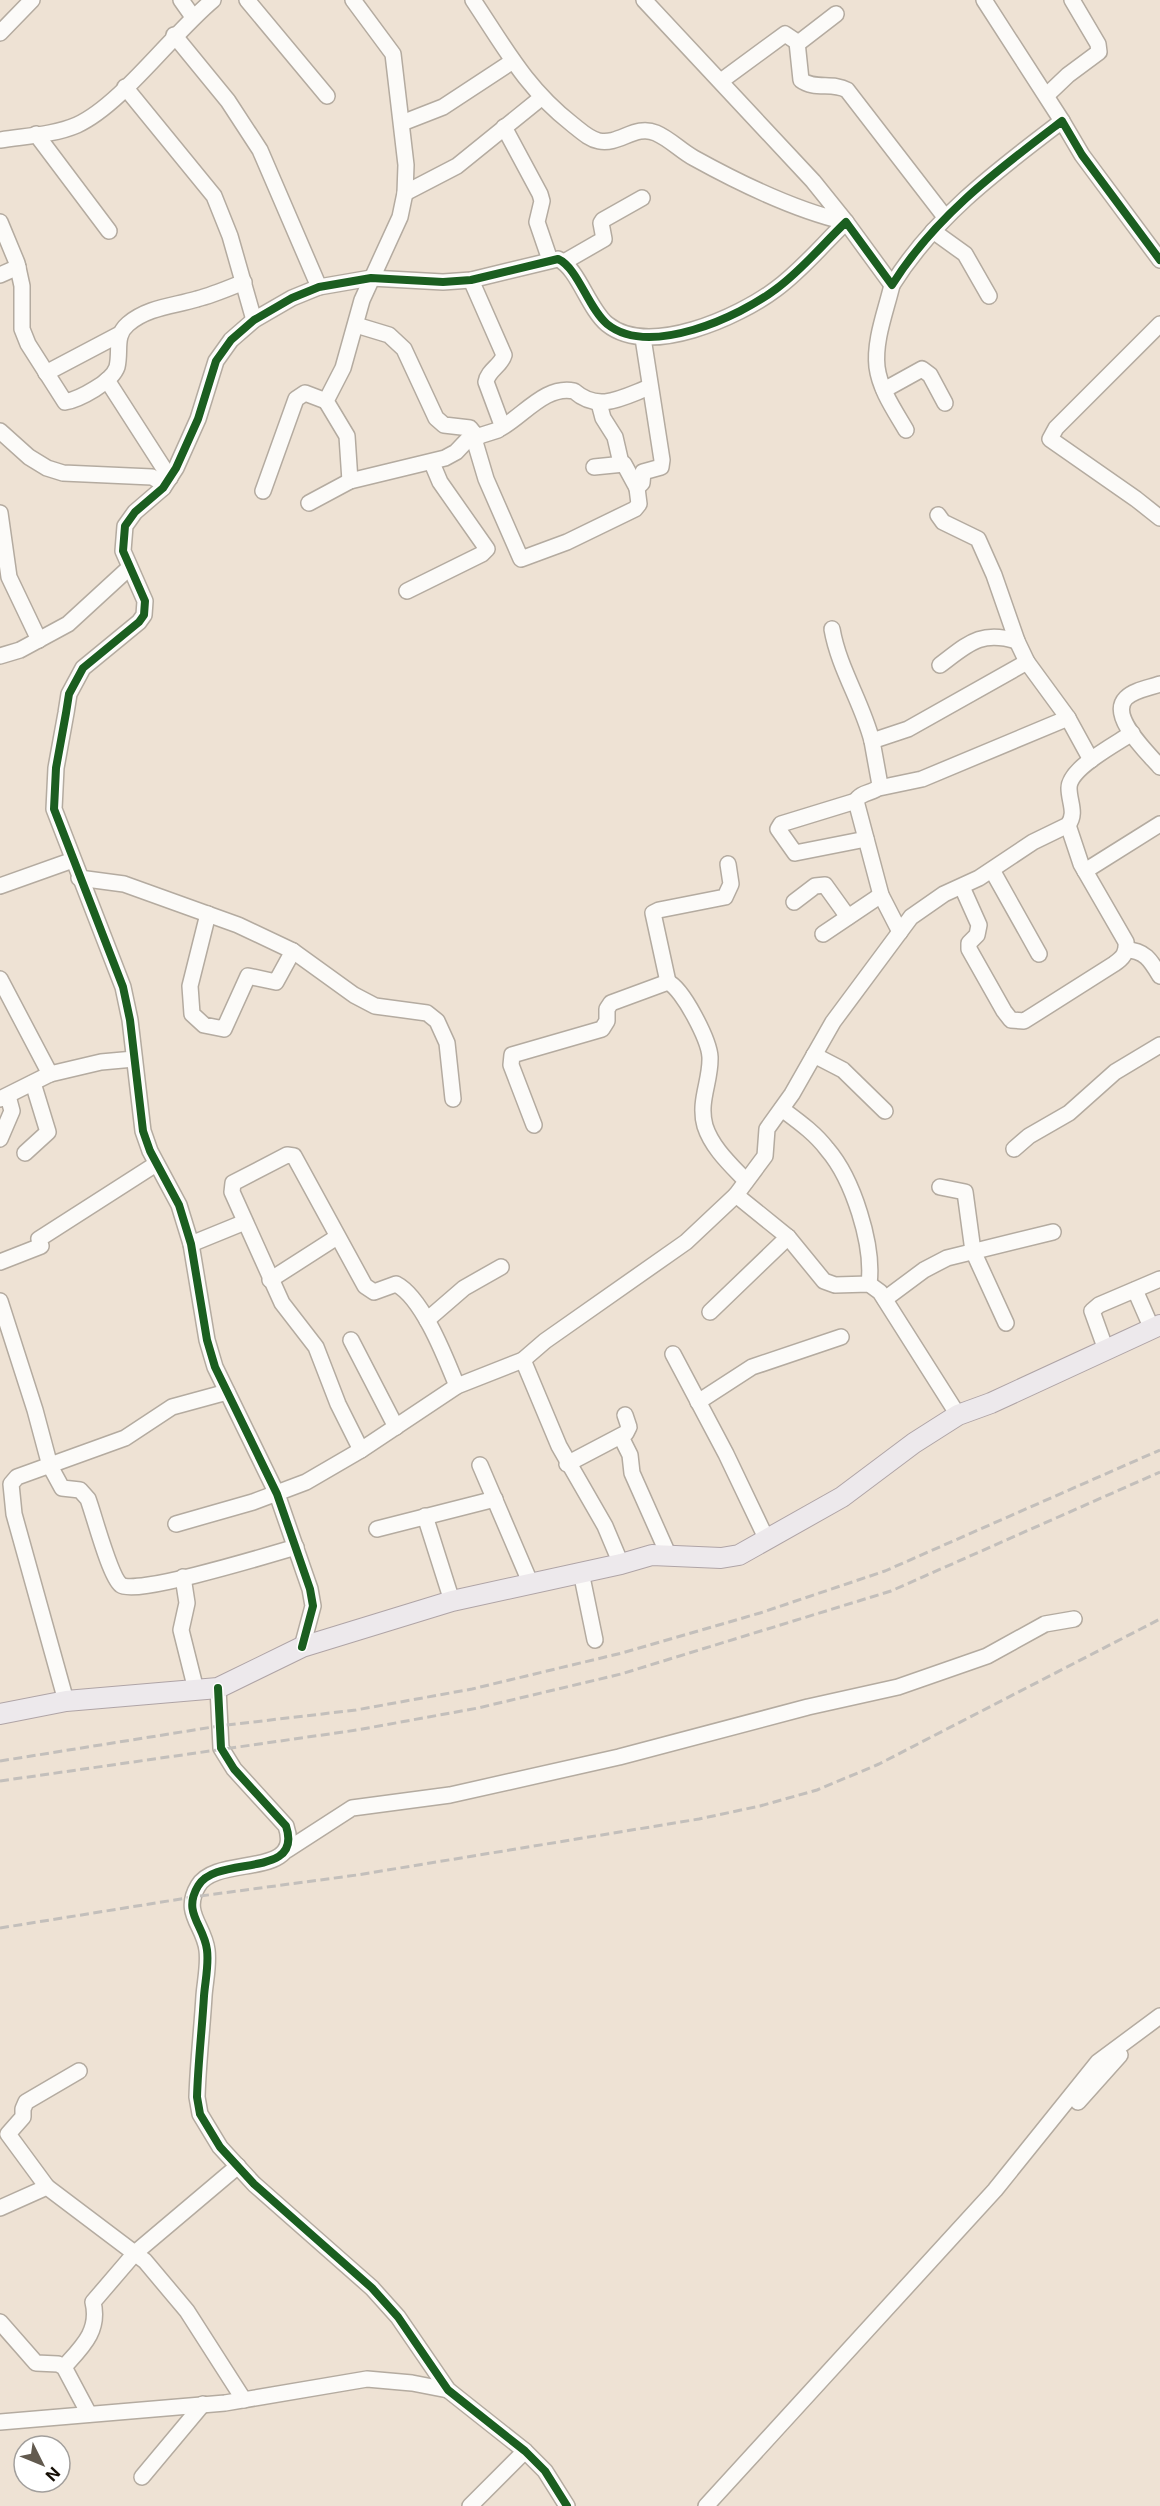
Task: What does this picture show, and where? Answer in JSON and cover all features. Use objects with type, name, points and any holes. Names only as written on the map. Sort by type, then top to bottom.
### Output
[{"type":"main road","points":[[0,1713],[66,1701],[218,1688],[302,1647],[452,1601],[530,1582],[621,1564],[652,1555],[721,1558],[739,1555],[842,1497],[914,1443],[958,1415],[990,1403],[1156,1327]]},
{"type":"street","points":[[181,0],[193,17]]},
{"type":"street","points":[[0,141],[76,126],[97,114],[193,17],[213,0]]},
{"type":"street","points":[[247,0],[327,96]]},
{"type":"street","points":[[326,401],[343,368],[371,278],[400,216],[405,193],[406,165],[393,54],[353,0]]},
{"type":"street","points":[[473,0],[513,61],[541,98],[589,137],[601,142],[647,130],[758,190],[823,217],[846,222]]},
{"type":"street","points":[[644,0],[826,196],[892,285]]},
{"type":"street","points":[[984,0],[1047,95],[1082,155],[1160,260]]},
{"type":"street","points":[[1047,95],[1068,75],[1099,52],[1098,44],[1072,0]]},
{"type":"street","points":[[0,33],[25,3]]},
{"type":"street","points":[[797,42],[805,39],[836,14]]},
{"type":"street","points":[[721,81],[784,34],[797,42]]},
{"type":"street","points":[[174,36],[228,101],[256,142],[319,287]]},
{"type":"street","points":[[797,42],[801,80],[811,85],[831,85],[848,90],[945,217]]},
{"type":"street","points":[[402,123],[443,107],[513,61]]},
{"type":"street","points":[[125,87],[214,196],[223,214],[254,320]]},
{"type":"street","points":[[405,193],[457,166],[541,98]]},
{"type":"street","points":[[906,430],[884,390],[877,368],[877,350],[892,285],[945,217],[1062,121]]},
{"type":"street","points":[[504,127],[540,194],[542,201],[537,222],[557,261],[606,324],[621,333],[643,338],[687,330],[753,305],[778,288],[846,222]]},
{"type":"street","points":[[36,134],[109,231]]},
{"type":"street","points":[[302,1647],[313,1606],[310,1589],[277,1494],[227,1392],[207,1340],[191,1244],[179,1205],[156,1164],[143,1131],[130,1020],[123,987],[54,809],[54,791],[69,694],[83,668],[139,622],[144,615],[145,601],[132,575],[122,537],[125,526],[166,483],[198,419],[216,361],[231,340],[254,320],[292,298],[319,287],[371,278],[471,280],[557,261],[604,239],[601,223],[603,220],[642,198]]},
{"type":"street","points":[[0,222],[18,267],[22,286],[22,329],[65,402],[107,380],[117,367],[120,334]]},
{"type":"street","points":[[933,231],[965,254],[989,296]]},
{"type":"street","points":[[0,274],[18,267]]},
{"type":"street","points":[[471,280],[504,355],[502,362],[489,373],[486,382],[502,421],[501,428]]},
{"type":"street","points":[[46,373],[120,334],[127,325],[152,310],[195,300],[244,282]]},
{"type":"street","points":[[1160,324],[1056,429],[1050,439],[1053,444],[1137,499],[1160,518]]},
{"type":"street","points":[[356,325],[396,339],[404,349],[436,418],[444,425],[470,428],[476,435],[475,442],[486,478],[521,559],[567,542],[635,509],[639,504],[637,488],[627,466],[621,463],[594,467]]},
{"type":"street","points":[[637,488],[642,483],[644,470],[658,469],[662,464],[643,338]]},
{"type":"street","points":[[884,390],[922,369],[930,375],[945,403]]},
{"type":"street","points":[[107,380],[166,483]]},
{"type":"street","points":[[309,503],[350,481],[380,472],[432,463],[456,452],[476,435],[501,428],[547,395],[557,391],[574,391],[587,402],[599,403],[650,387]]},
{"type":"street","points":[[263,491],[296,399],[305,393],[326,401],[346,436],[350,481]]},
{"type":"street","points":[[599,403],[603,418],[613,432],[621,463]]},
{"type":"street","points":[[0,431],[47,468],[63,473],[152,477],[166,483]]},
{"type":"street","points":[[407,591],[482,554],[487,549],[440,482],[432,463]]},
{"type":"street","points":[[0,513],[9,576],[39,640]]},
{"type":"street","points":[[938,515],[943,522],[978,539],[1027,662],[1068,718],[1091,760]]},
{"type":"street","points":[[0,656],[20,650],[68,624],[104,588],[132,575]]},
{"type":"street","points":[[832,629],[836,651],[867,718],[879,788]]},
{"type":"street","points":[[940,665],[981,637],[993,636],[1017,641]]},
{"type":"street","points":[[872,741],[908,729],[1027,662]]},
{"type":"street","points":[[1160,684],[1131,694],[1120,705],[1123,720],[1160,767]]},
{"type":"street","points":[[866,839],[795,853],[788,847],[778,829],[781,824],[856,801],[860,795],[879,788],[922,779],[1068,718]]},
{"type":"street","points":[[176,1524],[277,1494],[306,1482],[361,1450],[457,1386],[523,1360],[545,1341],[686,1242],[736,1195],[765,1156],[767,1129],[782,1109],[833,1022],[900,932],[924,906],[992,870],[1033,842],[1068,825],[1073,814],[1069,787],[1071,778],[1091,760],[1132,733]]},
{"type":"street","points":[[856,801],[881,895],[900,932]]},
{"type":"street","points":[[1085,871],[1160,824]]},
{"type":"street","points":[[962,887],[979,925],[977,935],[969,944],[969,949],[1004,1011],[1011,1020],[1024,1021],[1123,958],[1126,950],[1126,942],[1085,871],[1068,825]]},
{"type":"street","points":[[0,886],[73,860]]},
{"type":"street","points":[[728,864],[731,884],[725,897],[653,913],[668,982],[678,989],[691,1011],[710,1056],[702,1102],[705,1126],[725,1160],[747,1181]]},
{"type":"street","points":[[992,870],[1039,954]]},
{"type":"street","points":[[79,878],[124,884],[208,914],[293,951],[354,995],[375,1006],[427,1013],[437,1021],[447,1043],[453,1100]]},
{"type":"street","points":[[794,902],[814,886],[825,885],[848,917]]},
{"type":"street","points":[[823,934],[881,895]]},
{"type":"street","points":[[208,914],[195,961],[190,996],[192,1014],[204,1025],[224,1029],[248,976],[276,982],[293,951]]},
{"type":"street","points":[[1126,950],[1137,950],[1147,957],[1160,976]]},
{"type":"street","points":[[0,979],[50,1074]]},
{"type":"street","points":[[534,1125],[510,1065],[512,1055],[602,1029],[608,1021],[607,1009],[611,1003],[668,982]]},
{"type":"street","points":[[1014,1149],[1029,1136],[1069,1113],[1115,1072],[1160,1045]]},
{"type":"street","points":[[814,1055],[843,1070],[885,1111]]},
{"type":"street","points":[[0,1139],[12,1111],[4,1098],[50,1074],[101,1062],[134,1059]]},
{"type":"street","points":[[25,1154],[48,1132],[33,1083]]},
{"type":"street","points":[[782,1109],[814,1136],[839,1166],[850,1189],[866,1243],[870,1263],[868,1284]]},
{"type":"street","points":[[361,1450],[338,1404],[316,1347],[282,1303],[270,1280],[232,1192],[234,1183],[291,1155],[297,1160],[337,1237],[369,1290],[374,1292],[396,1284],[402,1287],[427,1320],[457,1386]]},
{"type":"street","points":[[0,1262],[40,1246],[39,1239],[156,1164]]},
{"type":"street","points":[[940,1187],[960,1189],[965,1192],[973,1251],[1006,1323]]},
{"type":"street","points":[[736,1195],[788,1237],[829,1284],[868,1284],[885,1299],[958,1415]]},
{"type":"street","points":[[191,1244],[245,1222]]},
{"type":"street","points":[[885,1299],[924,1270],[947,1258],[1053,1232]]},
{"type":"street","points":[[270,1280],[337,1237]]},
{"type":"street","points":[[710,1312],[788,1237]]},
{"type":"street","points":[[427,1320],[464,1288],[501,1267]]},
{"type":"street","points":[[1106,1350],[1092,1311],[1099,1305],[1160,1279]]},
{"type":"street","points":[[1135,1290],[1156,1327]]},
{"type":"street","points":[[0,1301],[35,1410],[50,1466],[62,1488],[80,1490],[88,1499],[114,1575],[123,1587],[130,1589],[183,1577],[296,1547]]},
{"type":"street","points":[[698,1402],[752,1367],[841,1337]]},
{"type":"street","points":[[351,1340],[396,1427]]},
{"type":"street","points":[[673,1354],[767,1540]]},
{"type":"street","points":[[523,1360],[567,1464],[605,1526],[621,1564]]},
{"type":"street","points":[[66,1701],[10,1492],[11,1484],[17,1477],[124,1438],[172,1407],[227,1392]]},
{"type":"street","points":[[567,1464],[621,1437],[628,1427],[625,1415]]},
{"type":"street","points":[[621,1437],[630,1455],[632,1473],[668,1554]]},
{"type":"street","points":[[480,1465],[530,1582]]},
{"type":"street","points":[[377,1529],[495,1499]]},
{"type":"street","points":[[425,1516],[452,1601]]},
{"type":"street","points":[[581,1572],[595,1640]]},
{"type":"street","points":[[183,1577],[187,1603],[181,1630],[196,1690]]},
{"type":"street","points":[[567,2506],[545,2471],[525,2451],[448,2390],[398,2317],[372,2288],[255,2184],[207,2128],[196,2097],[207,1950],[191,1908],[198,1884],[207,1875],[223,1869],[265,1862],[287,1851],[352,1808],[450,1795],[619,1757],[808,1707],[898,1687],[987,1656],[1045,1624],[1074,1619]]},
{"type":"street","points":[[218,1688],[221,1748],[234,1769],[286,1826],[290,1839],[287,1851]]},
{"type":"street","points":[[706,2506],[995,2190],[1098,2061],[1157,2018]]},
{"type":"street","points":[[719,2506],[989,2212],[1107,2067],[1157,2018]]},
{"type":"street","points":[[79,2071],[26,2102],[22,2109],[23,2117],[8,2134],[47,2187],[145,2261],[187,2311],[244,2400]]},
{"type":"street","points":[[64,2367],[90,2337],[95,2324],[93,2302],[135,2253],[238,2166]]},
{"type":"street","points":[[0,2208],[47,2187]]},
{"type":"street","points":[[0,2322],[36,2363],[58,2364],[64,2367],[89,2414]]},
{"type":"street","points":[[0,2422],[244,2400],[367,2379],[401,2381],[448,2390]]},
{"type":"street","points":[[142,2477],[203,2404]]},
{"type":"street","points":[[470,2506],[525,2451]]},
{"type":"railway","points":[[0,1761],[219,1726],[356,1710],[472,1689],[622,1653],[760,1613],[885,1571],[1160,1450]]},
{"type":"railway","points":[[0,1781],[357,1730],[478,1708],[621,1674],[891,1591],[1160,1472]]},
{"type":"railway","points":[[0,1928],[193,1897],[357,1875],[699,1819],[760,1806],[817,1790],[879,1764],[1160,1619]]},
{"type":"cycle path","points":[[302,1647],[313,1606],[310,1589],[277,1494],[215,1367],[207,1340],[191,1244],[179,1205],[150,1151],[143,1131],[130,1020],[123,987],[54,809],[56,768],[69,694],[83,668],[139,622],[144,615],[145,601],[123,551],[125,526],[135,512],[163,488],[176,468],[198,419],[216,361],[231,340],[254,320],[292,298],[319,287],[371,278],[443,282],[471,280],[558,259],[571,271],[600,317],[607,324],[625,333],[646,337],[693,330],[740,311],[776,289],[795,274],[846,222],[892,285],[909,260],[948,215],[1015,157],[1062,121],[1082,155],[1160,260]]},
{"type":"cycle path","points":[[218,1688],[221,1748],[234,1769],[286,1826],[288,1843],[282,1854],[271,1860],[208,1876],[198,1886],[194,1895],[193,1912],[205,1941],[207,1956],[197,2097],[200,2114],[220,2147],[254,2184],[372,2288],[398,2317],[448,2390],[525,2451],[545,2471],[567,2506]]}]
